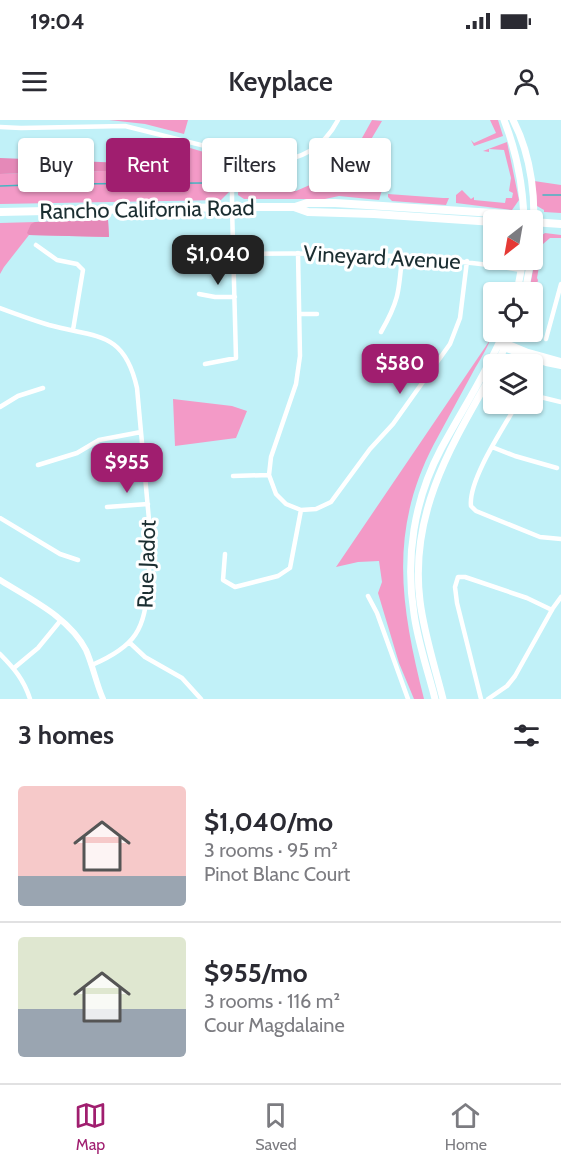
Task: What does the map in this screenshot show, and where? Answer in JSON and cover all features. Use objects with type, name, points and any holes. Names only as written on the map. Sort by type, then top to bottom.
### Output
[{"type":"main road","points":[[504,120],[511,137],[522,180],[524,210]]},
{"type":"main road","points":[[513,120],[530,171],[532,210]]},
{"type":"main road","name":"Rancho California Road","points":[[0,212],[294,207],[307,203],[384,205],[483,214]]},
{"type":"main road","points":[[335,213],[344,209],[378,210],[384,205]]},
{"type":"main road","name":"Rancho California Road","points":[[294,207],[308,212],[483,221]]},
{"type":"main road","name":"Rancho California Road","points":[[543,223],[561,224]]},
{"type":"main road","points":[[521,282],[525,270]]},
{"type":"main road","points":[[525,270],[525,282]]},
{"type":"main road","points":[[500,354],[502,344]]},
{"type":"main road","points":[[435,699],[418,634],[411,595],[413,533],[419,504],[433,465],[502,344]]},
{"type":"main road","points":[[443,699],[425,630],[420,600],[418,576],[420,537],[430,494],[438,473],[483,390]]},
{"type":"street","points":[[297,157],[310,152],[320,144],[338,120]]},
{"type":"street","points":[[0,127],[21,129],[125,126],[149,130],[202,145]]},
{"type":"street","points":[[205,364],[236,358],[232,192]]},
{"type":"street","points":[[36,245],[57,260],[77,264],[83,270],[73,330]]},
{"type":"street","points":[[298,253],[300,356],[296,384],[271,457],[268,475],[276,494],[286,504],[301,510],[316,509],[331,502],[370,450],[393,424],[450,344],[460,318],[467,261]]},
{"type":"street","name":"Vineyard Avenue","points":[[234,254],[402,256],[483,263]]},
{"type":"street","points":[[381,332],[398,298],[402,256]]},
{"type":"street","points":[[546,339],[561,284]]},
{"type":"street","points":[[199,294],[235,297]]},
{"type":"street","name":"Rue Jadot","points":[[0,308],[50,325],[97,335],[111,342],[128,361],[137,388],[148,504],[150,555],[145,616],[141,627],[129,642],[112,656],[92,665]]},
{"type":"street","points":[[299,314],[317,314]]},
{"type":"street","points":[[502,344],[561,361]]},
{"type":"street","points":[[502,344],[546,363],[561,366]]},
{"type":"street","points":[[0,407],[18,396],[43,388]]},
{"type":"street","points":[[543,397],[561,402]]},
{"type":"street","points":[[511,414],[476,480],[470,502],[472,508],[540,537],[561,539]]},
{"type":"street","points":[[38,465],[77,453],[99,440],[141,432]]},
{"type":"street","points":[[492,447],[556,468]]},
{"type":"street","points":[[233,476],[268,475]]},
{"type":"street","points":[[107,507],[148,504]]},
{"type":"street","points":[[225,554],[223,580],[235,587],[278,576],[290,568],[301,510]]},
{"type":"street","points":[[0,518],[60,554],[78,560]]},
{"type":"street","points":[[481,699],[457,603],[456,579],[458,576],[527,598],[552,610]]},
{"type":"street","points":[[0,580],[62,621],[78,639],[92,665],[103,699]]},
{"type":"street","points":[[368,596],[377,613],[408,699]]},
{"type":"street","points":[[488,699],[507,686],[515,676],[561,597]]},
{"type":"street","points":[[14,668],[38,648],[62,621]]},
{"type":"street","points":[[129,642],[145,657],[182,678],[201,699]]},
{"type":"street","points":[[0,654],[14,668],[26,687],[30,699]]},
{"type":"shaded area","points":[[109,120],[188,120],[184,134],[145,124]]},
{"type":"shaded area","points":[[372,120],[382,121],[372,138],[362,138]]},
{"type":"shaded area","points":[[490,120],[498,120],[503,136],[474,146],[471,140],[474,143],[496,133]]},
{"type":"shaded area","points":[[507,142],[519,200],[512,210],[456,203],[456,195],[462,190],[471,199],[474,197],[474,200],[505,203],[506,198],[512,198],[513,193],[509,191],[511,178],[504,150],[483,151]]},
{"type":"shaded area","points":[[190,148],[202,152],[202,192],[229,192],[221,200],[0,204],[0,174],[18,173],[18,192],[94,192],[94,171],[106,171],[106,192],[190,192]]},
{"type":"shaded area","points":[[0,158],[18,159],[18,173],[0,174]]},
{"type":"shaded area","points":[[94,162],[106,162],[106,171],[94,171]]},
{"type":"shaded area","points":[[534,181],[561,185],[561,213],[544,212],[537,206]]},
{"type":"shaded area","points":[[309,185],[309,192],[381,192],[379,200],[339,196],[325,199],[244,199],[238,195],[238,192],[297,191]]},
{"type":"shaded area","points":[[388,194],[449,198],[446,205],[392,201]]},
{"type":"shaded area","points":[[108,220],[109,237],[29,235],[0,274],[0,223]]},
{"type":"shaded area","points":[[108,220],[109,237],[29,235],[27,233],[31,224],[35,222]]},
{"type":"shaded area","points":[[543,234],[561,235],[561,238],[550,238],[543,244]]},
{"type":"shaded area","points":[[533,270],[538,270],[538,282],[531,282]]},
{"type":"shaded area","points":[[489,342],[434,444],[419,476],[410,508],[403,570],[405,601],[409,633],[424,699],[414,699],[399,663],[378,593],[382,582],[379,561],[358,562],[336,567]]},
{"type":"shaded area","points":[[173,399],[232,406],[247,411],[236,438],[175,446]]},
{"type":"waterway","points":[[0,186],[202,183]]},
{"type":"waterway","points":[[543,195],[561,195]]}]
